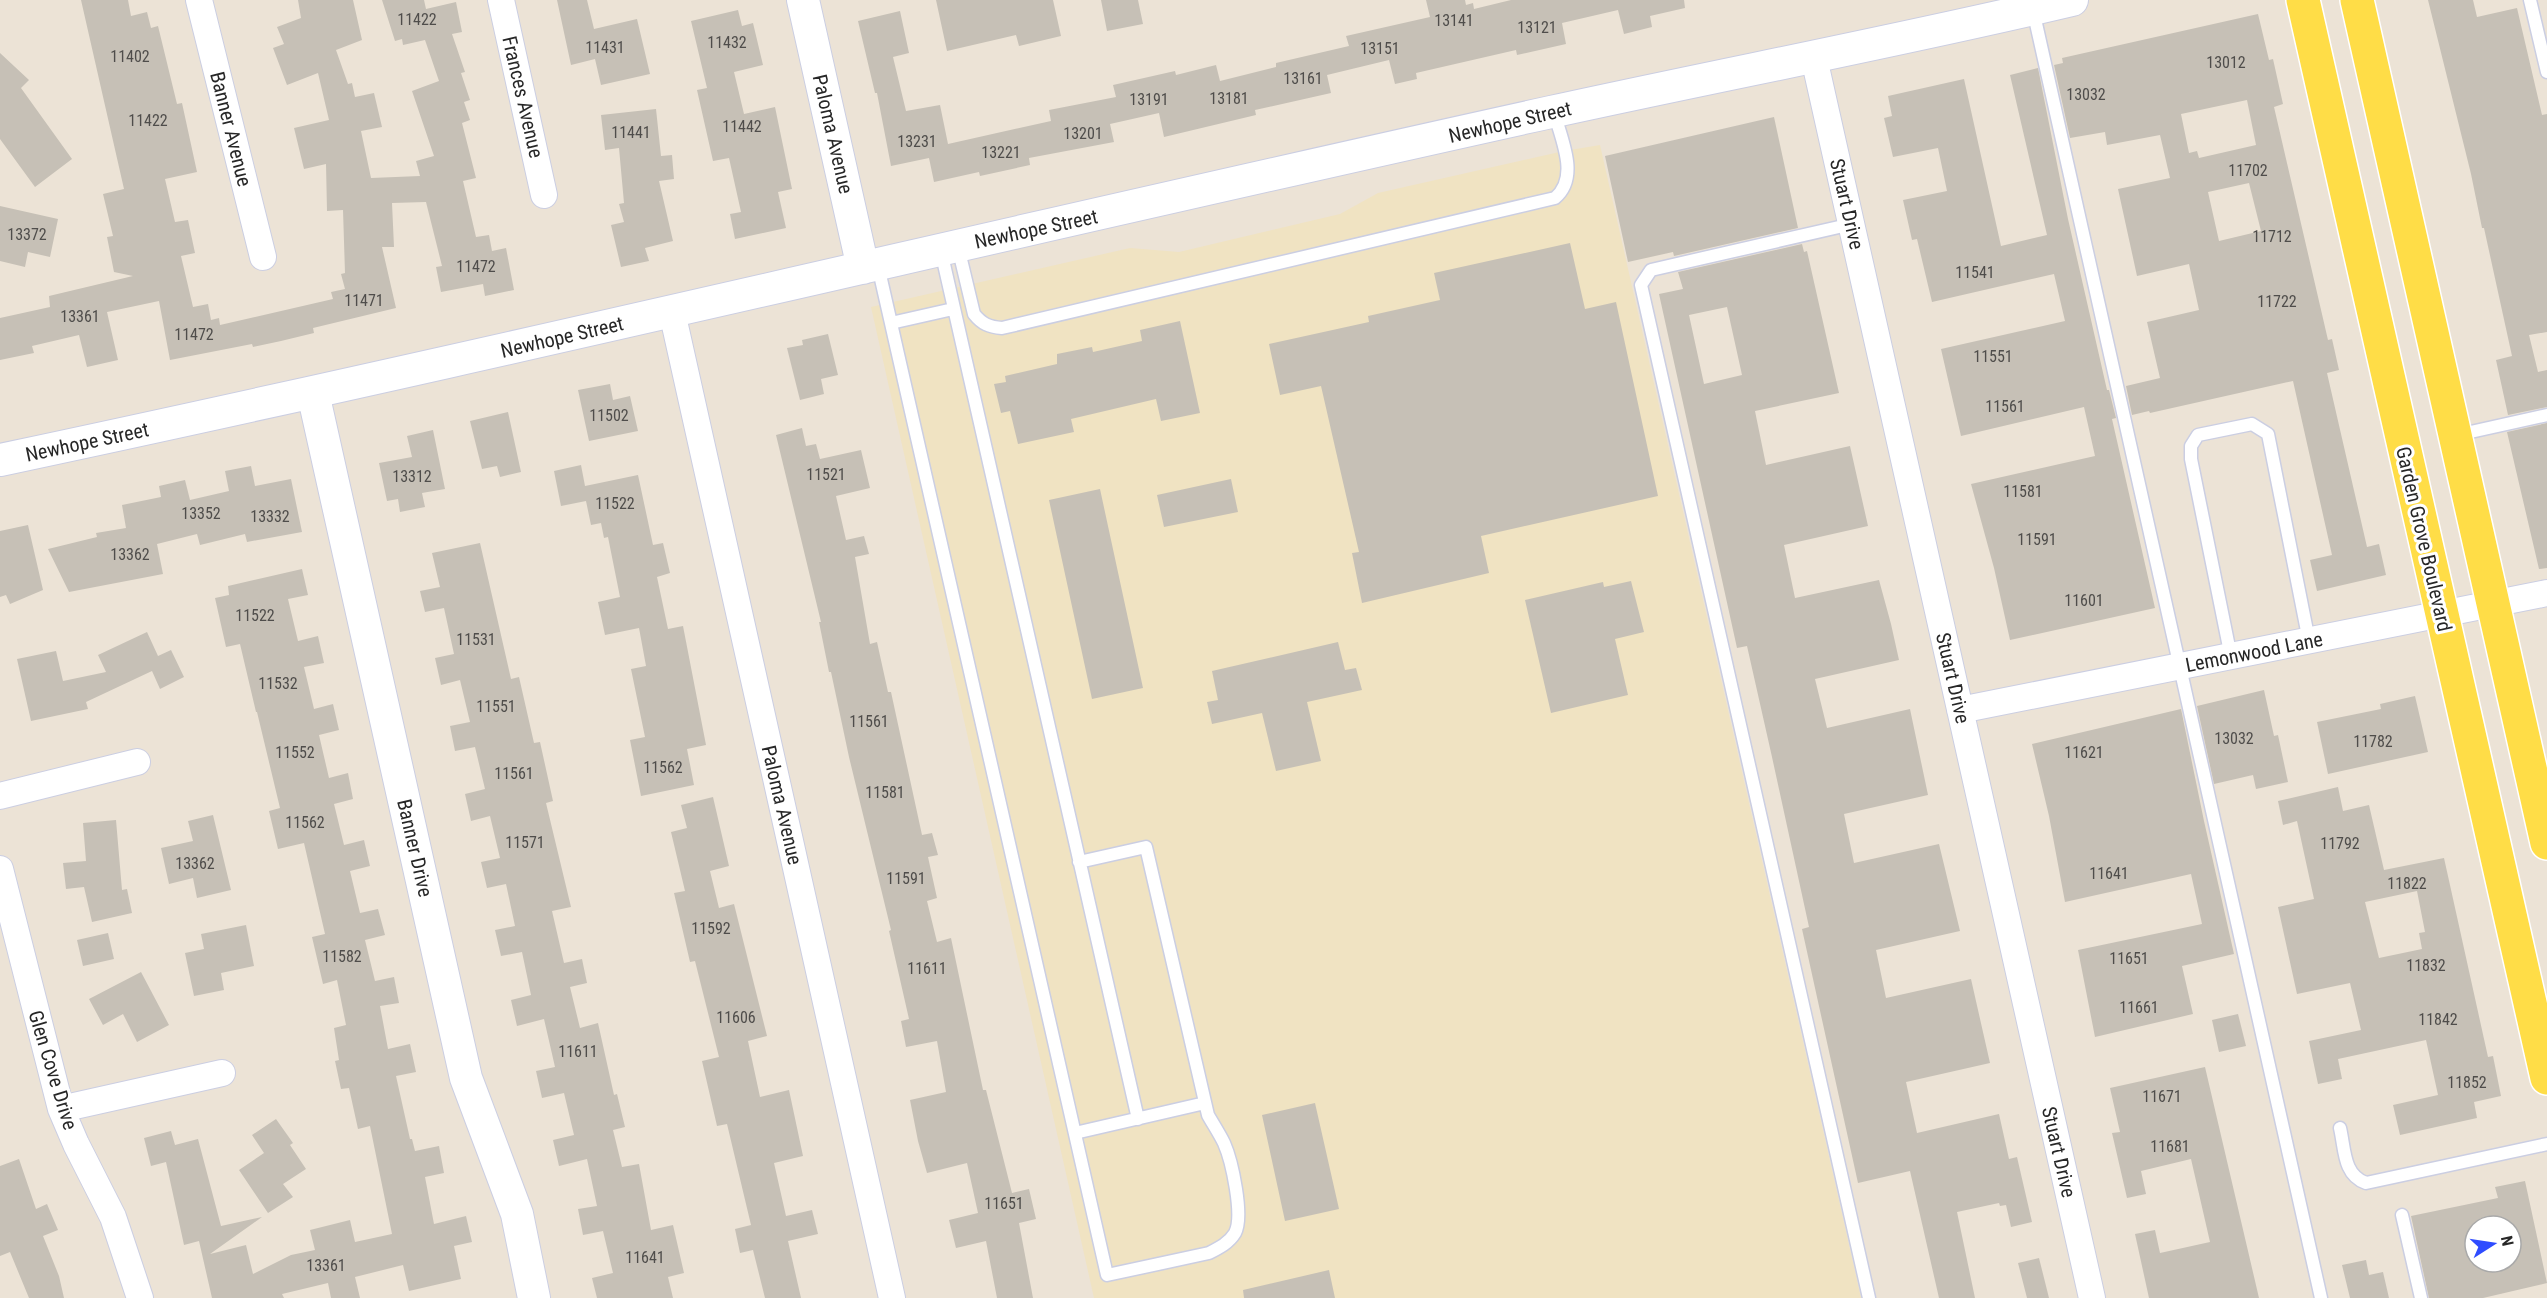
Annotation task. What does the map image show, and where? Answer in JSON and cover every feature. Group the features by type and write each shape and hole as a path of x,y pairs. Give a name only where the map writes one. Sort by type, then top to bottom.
{"main road":[{"name":"Garden Grove Boulevard","path":"2303,0 2547,1078"},
{"path":"2357,0 2547,843"}],"street":[{"name":"Banner Avenue","path":"199,0 263,257"},
{"name":"Frances Avenue","path":"501,0 544,195"},
{"name":"Paloma Avenue","path":"803,0 871,266"},
{"name":"Newhope Street","path":"0,460 313,393 1554,111 1815,58 2072,0"},
{"name":"Stuart Drive","path":"1815,58 2092,1298"},
{"name":"Paloma Avenue","path":"672,312 892,1298"},
{"name":"Banner Drive","path":"313,393 466,1078 516,1214 534,1298"},
{"name":"Lemonwood Lane","path":"1960,710 2547,593"},
{"path":"0,796 137,762"},
{"name":"Glen Cove Drive","path":"0,868 61,1109 113,1217 140,1298"},
{"path":"61,1109 222,1074"}],"lane":[{"path":"2530,0 2542,25 2547,72"},
{"path":"2033,9 2182,666 2321,1298"},
{"path":"949,248 974,314 981,323 989,327 1002,328 1555,198 1563,191 1568,177 1554,111"},
{"path":"1852,224 1651,270 1641,285 1869,1298"},
{"path":"949,248 953,309 1138,1119"},
{"path":"871,266 891,323 1107,1275 1209,1253 1229,1241 1239,1220 1230,1164 1225,1144 1208,1115 1146,848 1080,862"},
{"path":"891,323 953,309"},
{"path":"2456,435 2547,415"},
{"path":"2231,657 2191,459 2191,446 2198,435 2252,424 2268,434 2309,641"},
{"path":"1075,1133 1205,1103"},
{"path":"2340,1128 2350,1173 2355,1179 2366,1183 2547,1144"},
{"path":"2402,1215 2421,1298"}],"shaded area":[{"path":"1600,145 1861,1298 1094,1298 871,307 1130,248 1179,252 1340,214 1378,193"}],"building":[{"path":"81,0 128,0 131,16 147,12 151,28 158,26 177,104 182,103 197,172 165,179 175,222 188,220 195,253 181,256 193,307 208,304 211,320 219,318 220,325 333,299 331,292 345,289 341,274 345,273 343,210 327,211 326,164 304,169 294,128 329,120 318,73 287,85 273,48 284,44 277,27 301,18 298,0 353,0 362,40 336,50 348,84 352,83 355,97 374,93 382,127 361,131 371,178 420,176 416,161 434,156 412,91 439,81 425,40 403,45 402,39 395,41 382,0 424,0 426,9 456,2 462,32 452,34 465,72 461,73 470,100 464,102 470,120 462,123 476,178 463,181 476,237 489,235 492,251 506,248 514,290 485,296 483,284 441,292 436,267 442,266 426,202 392,203 394,247 382,247 396,308 313,328 314,333 281,341 253,347 252,344 170,360 159,301 107,312 118,360 87,367 79,335 32,346 34,353 0,360 0,318 50,307 49,296 133,276 114,272 107,237 113,236 103,194 124,189"},
{"path":"557,0 587,0 594,29 637,19 650,74 601,85 595,59 571,65"},
{"path":"936,0 1053,0 1061,36 1019,46 1016,35 947,51"},
{"path":"1101,0 1138,0 1143,24 1107,31"},
{"path":"1426,0 1465,0 1466,5 1473,3 1474,9 1511,0 1684,0 1685,8 1650,16 1652,27 1624,34 1618,10 1562,23 1566,44 1517,55 1516,50 1416,73 1417,79 1395,84 1389,60 1327,75 1331,93 1255,110 1256,115 1164,137 1159,113 1110,124 1114,142 1029,158 1030,165 980,176 979,172 934,182 929,158 891,166 877,93 875,93 858,21 900,11 909,53 893,57 906,111 940,105 948,144 1051,121 1049,110 1116,97 1113,85 1175,71 1176,75 1216,65 1220,81 1276,67 1276,63 1349,46 1346,36 1430,17"},
{"path":"2428,0 2473,0 2477,17 2517,8 2542,115 2547,114 2547,332 2529,335 2538,372 2547,370 2547,407 2508,415 2496,360 2512,356 2484,228 2482,228"},
{"path":"738,10 742,26 753,23 763,65 734,72 744,114 775,107 792,189 778,192 786,228 735,239 730,214 741,212 729,158 713,161 697,90 707,88 691,21"},
{"path":"2258,14 2269,60 2273,59 2283,104 2274,107 2328,340 2332,339 2339,370 2327,373 2367,547 2379,544 2386,575 2317,591 2310,560 2332,555 2293,381 2132,415 2126,386 2160,378 2147,322 2199,310 2189,264 2137,276 2118,189 2170,178 2160,135 2107,145 2105,132 2070,138 2054,65 2063,63 2062,58","holes":["2247,100 2256,145 2199,158 2197,151 2189,153 2181,114","2249,183 2261,231 2219,241 2208,192"]},
{"path":"0,53 29,80 21,88 72,159 35,187 0,139"},
{"path":"2038,68 2068,219 2107,390 2109,390 2116,418 2112,419 2155,608 2010,640 1994,568 1971,484 2095,456 2084,407 1961,436 1941,349 2065,321 2054,274 1932,302 1917,239 1912,240 1903,200 1947,191 1938,148 1893,157 1884,118 1892,116 1888,96 1964,79 2001,246 2047,235 2010,75"},
{"path":"656,109 661,156 672,155 674,179 659,181 673,241 645,248 649,261 621,267 611,225 624,222 619,204 624,203 619,148 605,150 601,115"},
{"path":"1774,117 1798,228 1674,256 1673,252 1628,262 1605,156"},
{"path":"0,206 58,219 50,257 28,252 25,267 0,261"},
{"path":"1570,243 1585,309 1616,302 1658,496 1481,536 1489,573 1362,603 1352,553 1359,552 1321,386 1280,395 1269,344 1369,322 1368,316 1440,300 1434,273"},
{"path":"1802,244 1804,252 1807,251 1839,393 1755,411 1766,465 1850,446 1868,526 1784,545 1795,598 1879,580 1891,624 1899,660 1815,679 1827,728 1910,709 1928,795 1844,814 1854,863 1939,844 1960,931 1876,950 1886,998 1971,979 1990,1063 1906,1082 1917,1133 1999,1114 2009,1159 2017,1157 2032,1222 2011,1227 2006,1205 2000,1206 1999,1203 1957,1212 1975,1298 1939,1298 1910,1171 1858,1183 1802,929 1809,927 1772,757 1747,646 1737,648 1659,294 1683,289 1678,272","holes":["1727,307 1742,375 1704,384 1689,315"]},
{"path":"1180,321 1200,413 1161,421 1156,399 1071,419 1074,432 1018,444 1010,411 1001,413 994,384 1006,382 1005,376 1057,364 1057,354 1092,347 1093,352 1142,341 1140,330"},
{"path":"828,334 838,375 821,379 824,394 800,400 787,348 803,345 802,340"},
{"path":"610,384 613,400 630,396 638,431 589,441 578,390"},
{"path":"508,412 521,472 500,477 497,466 482,469 470,421"},
{"path":"2547,423 2547,568 2539,569 2507,432"},
{"path":"802,428 806,446 816,444 820,459 861,450 870,488 836,496 846,540 864,536 869,554 855,557 870,644 877,642 888,692 891,692 922,835 932,833 938,855 928,857 937,898 927,901 937,942 951,938 983,1090 986,1090 1012,1193 1029,1189 1036,1219 1019,1223 1033,1298 997,1298 986,1241 956,1248 949,1220 978,1213 967,1163 927,1173 918,1141 910,1100 946,1092 937,1041 906,1047 901,1021 909,1019 889,931 891,930 831,672 829,672 819,622 821,622 776,435"},
{"path":"433,430 445,489 422,493 425,507 400,512 398,499 387,501 379,463 412,457 407,436"},
{"path":"581,465 585,486 638,475 653,545 663,543 670,573 657,577 668,629 683,626 706,745 687,749 694,785 641,796 630,740 645,737 631,669 646,666 639,628 605,635 598,602 620,597 608,537 604,538 601,523 591,525 586,501 561,506 554,471"},
{"path":"251,466 255,486 291,479 302,532 247,542 245,534 200,545 197,534 157,544 163,574 69,592 48,549 97,537 96,533 126,528 122,505 161,497 159,486 185,480 190,500 229,491 225,471"},
{"path":"1231,479 1238,512 1164,527 1157,495"},
{"path":"1100,489 1143,688 1092,699 1049,500"},
{"path":"28,525 43,590 10,604 6,595 0,597 0,531"},
{"path":"480,543 511,679 519,677 534,743 540,742 553,801 546,803 571,907 552,911 564,963 582,959 587,983 570,987 580,1028 598,1023 614,1095 617,1094 625,1127 613,1130 622,1167 639,1164 651,1230 673,1225 684,1273 668,1277 673,1298 597,1298 592,1278 613,1273 603,1231 583,1235 578,1209 597,1206 587,1159 559,1166 553,1140 574,1135 564,1093 542,1098 536,1071 555,1067 544,1019 517,1026 511,1000 531,995 522,952 501,956 495,930 515,926 506,884 487,888 481,862 500,858 490,816 471,821 465,794 485,789 475,747 455,751 450,726 470,722 460,680 441,685 435,658 454,654 444,608 425,612 420,591 440,587 432,553"},
{"path":"302,569 308,595 288,599 298,641 318,636 324,663 304,667 314,709 333,704 339,730 319,735 329,778 348,773 353,799 334,804 344,845 364,840 370,866 350,871 360,913 378,909 385,935 365,940 375,981 394,977 399,1003 380,1006 388,1049 410,1044 416,1072 396,1076 410,1139 412,1139 415,1151 439,1146 444,1173 425,1177 434,1224 466,1216 472,1242 454,1246 461,1279 409,1291 403,1265 355,1277 360,1298 331,1298 328,1283 282,1294 284,1298 212,1298 199,1241 184,1245 166,1162 151,1166 144,1138 171,1131 175,1145 198,1139 221,1226 262,1217 210,1254 246,1245 253,1274 291,1255 315,1250 310,1230 350,1220 355,1242 392,1234 370,1126 358,1129 349,1088 341,1089 335,1061 339,1060 334,1028 346,1025 337,980 323,984 312,937 325,934 304,843 278,849 269,811 280,808 240,644 226,647 215,598 229,595 228,586"},
{"path":"1631,581 1644,632 1615,639 1628,695 1551,713 1525,600 1603,582 1604,587"},
{"path":"147,632 158,656 171,650 184,677 160,689 152,671 86,702 88,709 31,721 17,659 56,651 63,681 106,672 98,655"},
{"path":"1338,642 1345,670 1356,668 1362,690 1307,702 1321,761 1276,771 1262,713 1212,724 1207,702 1218,700 1212,671"},
{"path":"2264,690 2274,736 2278,735 2288,782 2256,789 2253,775 2214,784 2197,706"},
{"path":"2415,696 2428,752 2328,774 2317,722 2381,709 2380,704"},
{"path":"2181,709 2234,954 2182,966 2193,1014 2095,1037 2078,950 2202,924 2191,874 2065,902 2049,816 2032,744"},
{"path":"2338,787 2343,811 2369,805 2384,870 2444,858 2488,1057 2493,1056 2501,1096 2474,1102 2477,1118 2400,1135 2393,1105 2438,1095 2426,1040 2338,1059 2342,1079 2318,1084 2309,1041 2361,1030 2350,983 2297,994 2278,907 2314,899 2297,821 2283,825 2278,801","holes":["2417,891 2425,932 2419,933 2422,949 2379,958 2365,902"]},
{"path":"713,797 729,866 710,871 719,908 734,904 767,1036 748,1041 760,1097 789,1090 803,1156 774,1163 786,1216 812,1210 818,1234 788,1241 801,1298 765,1298 753,1250 740,1253 735,1229 751,1225 727,1124 717,1126 702,1061 719,1057 695,961 690,962 674,893 685,891 671,832 687,828 681,805"},
{"path":"213,815 231,890 197,898 193,878 169,884 161,848 193,841 188,821"},
{"path":"116,820 122,890 127,889 132,913 92,922 84,887 66,889 63,863 86,861 83,823"},
{"path":"246,925 254,966 221,973 224,990 194,996 185,953 204,949 201,934"},
{"path":"108,933 114,959 83,966 77,940"},
{"path":"141,972 169,1025 137,1042 123,1014 103,1025 89,999"},
{"path":"2238,1014 2246,1046 2219,1052 2212,1020"},
{"path":"2205,1067 2259,1298 2149,1298 2135,1234 2155,1230 2160,1253 2210,1242 2191,1159 2141,1171 2146,1194 2127,1198 2112,1133 2120,1132 2110,1088"},
{"path":"1315,1103 1339,1209 1285,1221 1262,1115"},
{"path":"276,1119 293,1143 290,1145 306,1169 283,1184 293,1197 268,1213 239,1170 264,1153 252,1135"},
{"path":"19,1159 36,1209 47,1204 58,1230 43,1236 59,1276 64,1298 29,1298 10,1252 0,1256 0,1166"},
{"path":"2525,1181 2547,1283 2483,1298 2429,1298 2411,1216 2498,1198 2495,1187"},
{"path":"2039,1258 2049,1298 2027,1298 2018,1263"},
{"path":"2366,1260 2369,1275 2383,1272 2389,1298 2350,1298 2342,1265"},
{"path":"1329,1270 1335,1298 1244,1298 1243,1290"}]}
